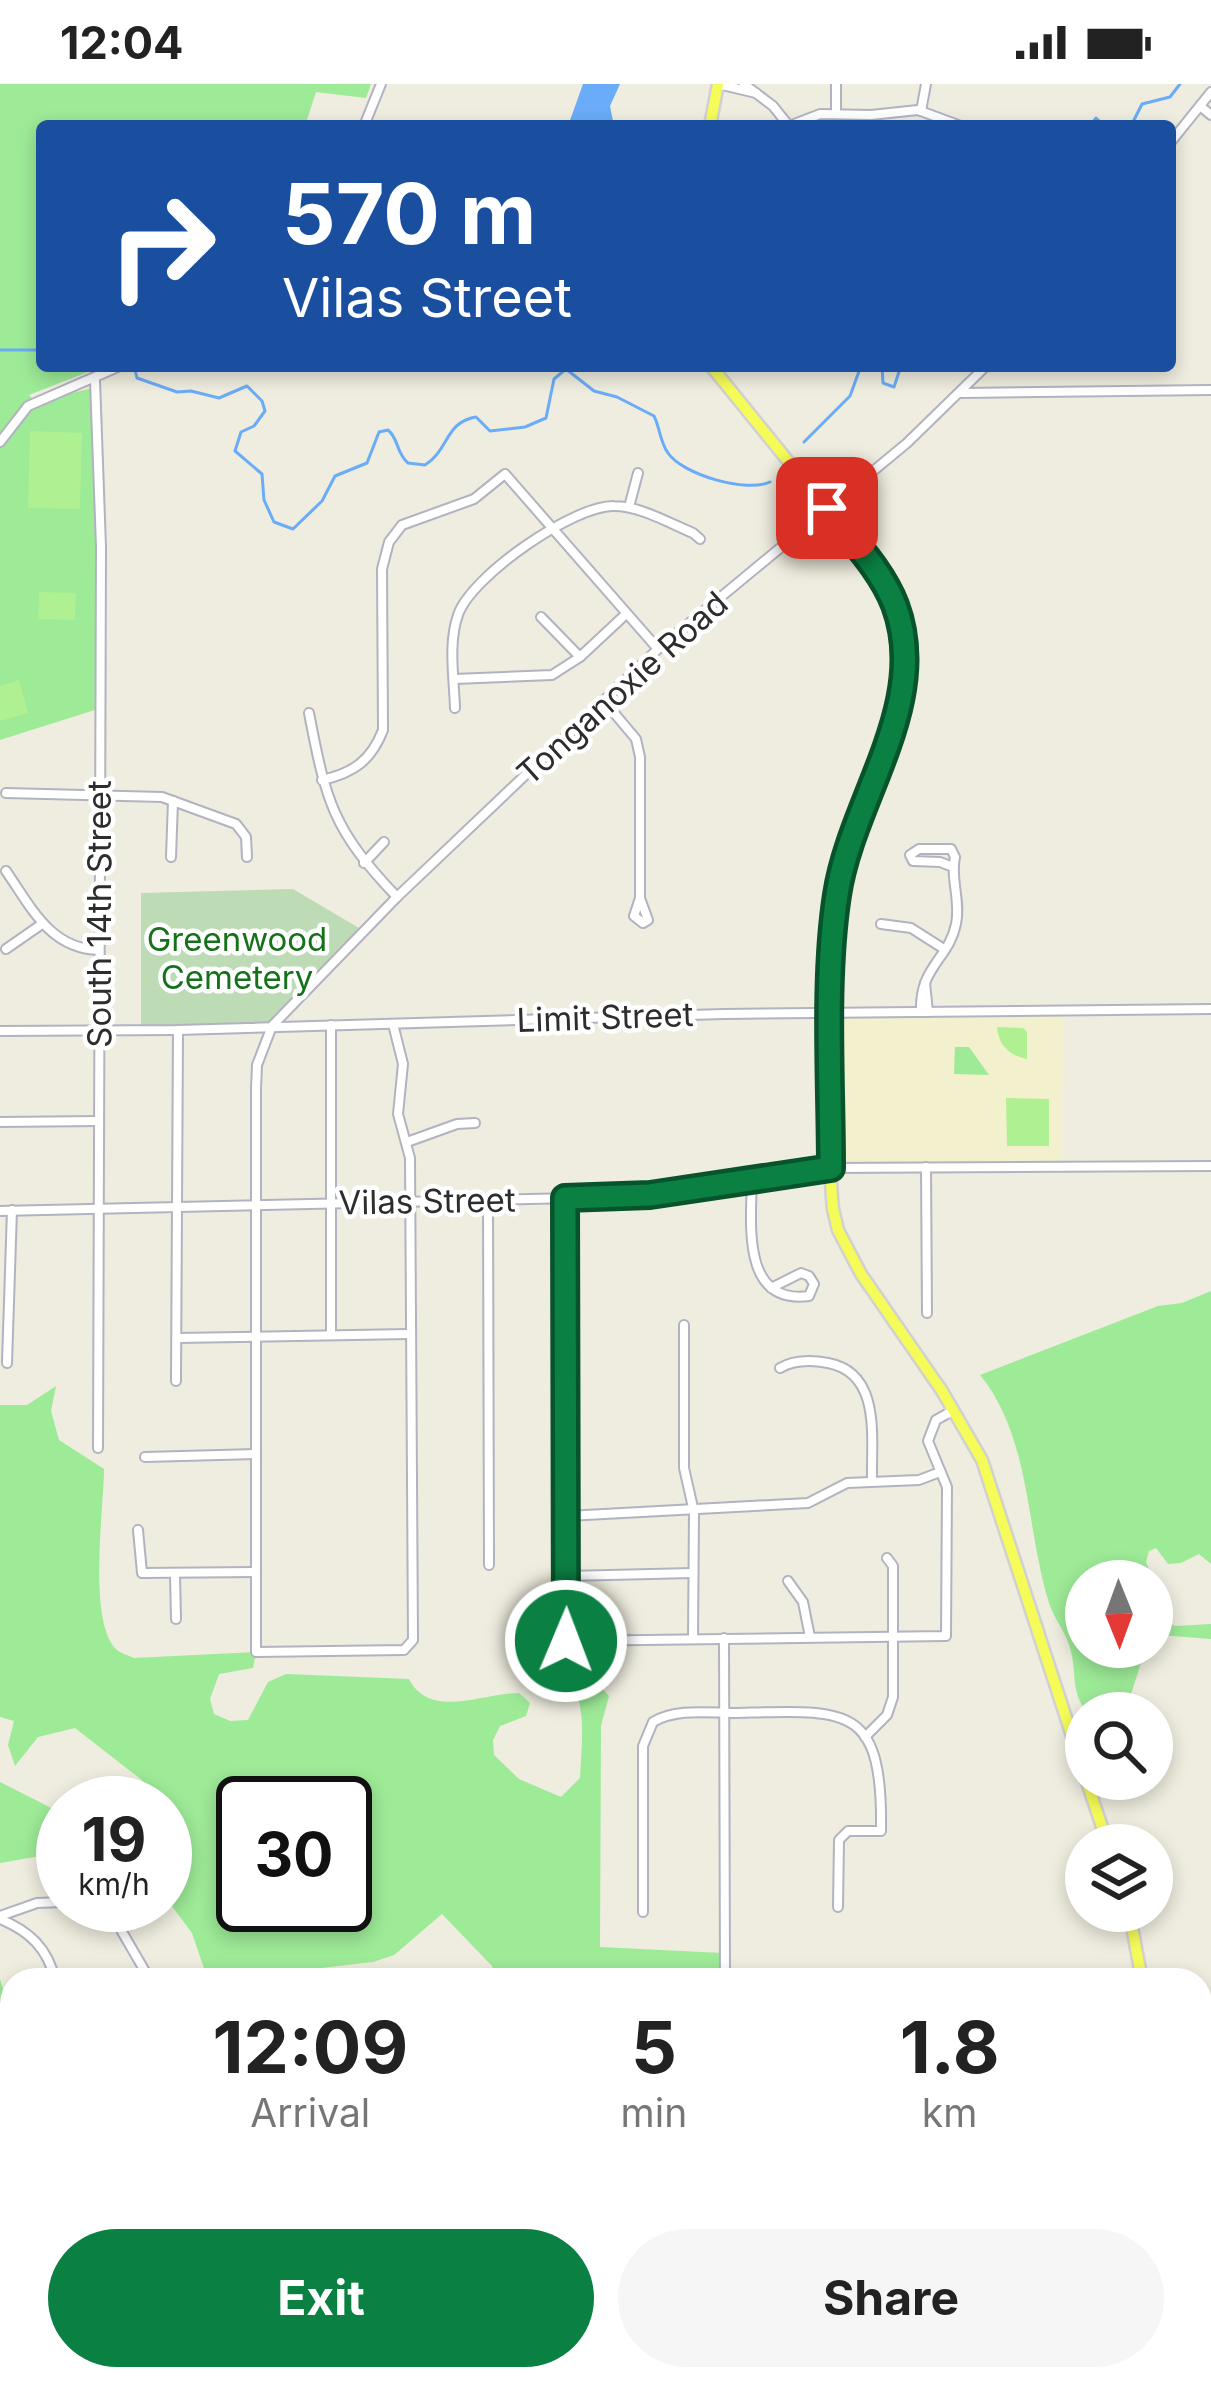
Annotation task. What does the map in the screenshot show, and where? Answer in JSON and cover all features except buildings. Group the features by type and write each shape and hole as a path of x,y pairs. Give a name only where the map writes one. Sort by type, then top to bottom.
{"main road":[{"path":"711,120 718,84"},
{"path":"716,372 869,561 895,605 905,667 898,712 842,870 833,924 833,1209 848,1252 954,1409 988,1479 1065,1715"},
{"path":"1134,1932 1140,1968"}],"street":[{"path":"366,120 381,84"},
{"path":"718,84 757,94"},
{"path":"744,84 784,120"},
{"path":"836,84 836,112"},
{"path":"921,110 926,84"},
{"path":"1207,101 1211,115"},
{"path":"1176,136 1207,101"},
{"path":"798,120 836,112 871,115 921,110 946,120"},
{"path":"0,442 28,406 109,372"},
{"name":"Tonganoxie Road","path":"272,1027 397,897 658,649 962,393 981,372"},
{"name":"South 14th Street","path":"94,380 100,478 98,1448"},
{"path":"962,393 1211,390"},
{"path":"629,507 638,473"},
{"path":"322,780 359,766 382,730 382,568 388,542 402,525 474,499 505,474 658,649"},
{"path":"454,708 453,634 464,601 485,576 596,507 629,507 700,539"},
{"path":"454,679 541,678 563,670 626,614"},
{"path":"541,617 580,658"},
{"path":"604,701 626,723 640,757 640,898"},
{"path":"309,713 335,819 364,862 397,897"},
{"path":"6,793 152,794 240,827 247,857"},
{"path":"171,857 172,801"},
{"path":"364,862 384,842"},
{"path":"924,1012 925,981 953,933 958,913 955,853 919,849 910,855 914,861 953,867"},
{"path":"6,871 42,924 72,946 99,950"},
{"path":"6,949 42,924"},
{"path":"881,924 911,928 944,949"},
{"name":"Limit Street","path":"0,1030 1211,1009"},
{"path":"331,1024 331,1335"},
{"path":"272,1027 257,1065 256,1652 404,1650 411,1644 410,1201 407,1142 398,1114 403,1064 393,1024"},
{"path":"176,1381 178,1030"},
{"path":"0,1122 98,1120"},
{"path":"407,1142 457,1124 475,1123"},
{"name":"Vilas Street","path":"0,1210 650,1195 831,1168 1211,1166"},
{"path":"926,1167 926,1313"},
{"path":"752,1178 752,1249 771,1288 781,1296 809,1296 814,1284 806,1274 790,1276 771,1288"},
{"path":"565,1198 566,1641 946,1636 946,1487 928,1441 936,1420 954,1409"},
{"path":"488,1199 488,1565"},
{"path":"8,1363 12,1210"},
{"path":"684,1325 684,1468 694,1511 693,1638"},
{"path":"177,1338 409,1334"},
{"path":"780,1368 790,1362 835,1364 862,1384 871,1412 872,1480"},
{"path":"145,1456 256,1454"},
{"path":"567,1516 808,1503 847,1484 919,1480 940,1472"},
{"path":"138,1530 142,1573 256,1572"},
{"path":"865,1737 887,1715 893,1697 893,1566 887,1558"},
{"path":"567,1576 693,1573"},
{"path":"175,1574 176,1619"},
{"path":"788,1581 803,1602 810,1637"},
{"path":"724,1637 725,1968"},
{"path":"643,1912 646,1733 664,1715 725,1713 826,1713 847,1721 865,1737 880,1766 881,1831 848,1831 839,1840 838,1907"},
{"path":"0,1917 36,1906"},
{"path":"21,1909 21,1928"},
{"path":"0,1917 21,1928 53,1968"},
{"path":"123,1932 143,1968"}],"shaded area":[{"path":"1063,1011 1062,1167 831,1168 832,1013"}],"green space":[{"path":"0,84 371,84 366,98 316,92 307,120 36,120 36,372 88,372 29,395 35,402 92,392 101,708 0,740"},
{"path":"30,431 82,433 80,509 28,508"},
{"path":"39,592 76,593 75,620 38,619"},
{"path":"19,680 28,713 0,721 0,686"},
{"name":"Greenwood Cemetery","path":"293,889 364,931 272,1026 141,1030 141,893"},
{"path":"997,1027 1027,1032 1027,1059 1006,1049"},
{"path":"955,1047 969,1047 989,1075 954,1074"},
{"path":"1006,1098 1049,1099 1049,1146 1007,1146"},
{"path":"1211,1291 1211,1564 1199,1554 1173,1564 1156,1548 1149,1551 1147,1560 1065,1560 1065,1637 1049,1603 1009,1427 980,1375 1158,1306 1182,1303"},
{"path":"56,1386 51,1411 59,1440 104,1469 100,1591 102,1616 117,1650 134,1658 256,1652 253,1668 219,1674 210,1699 214,1714 230,1721 248,1720 268,1682 286,1674 409,1679 418,1691 443,1701 519,1693 530,1703 526,1716 500,1726 493,1740 494,1755 519,1779 561,1797 580,1778 582,1745 579,1699 566,1672 554,1660 566,1641 609,1696 601,1726 600,1947 722,1953 722,1968 492,1968 442,1914 394,1955 373,1962 321,1968 204,1968 191,1932 192,1776 137,1776 75,1728 38,1737 15,1766 8,1745 14,1721 0,1717 0,1405 27,1405"},
{"path":"1211,1624 1211,1639 1173,1636 1173,1625"},
{"path":"1074,1668 1139,1668 1132,1692 1076,1689"},
{"path":"0,1782 36,1800 36,1857 0,1863"}],"water":[{"path":"583,84 620,84 610,106 613,120 570,120"}],"waterway":[{"path":"1134,120 1142,104 1170,97 1180,84"},
{"path":"1094,120 1098,120"},
{"path":"0,350 36,350"},
{"path":"136,372 137,378 177,392 219,398 247,386 265,411 254,426 241,432 235,451 262,474 264,500 274,522 293,529 322,501 335,476 367,463 379,432 392,434 408,463 425,465 466,420 476,417 490,431 525,427 546,418 554,379 562,372"},
{"path":"570,372 594,391 654,416 668,453 687,468 732,483 770,482"},
{"path":"804,442 850,396 859,372"},
{"path":"882,372 883,383 894,387 899,372"}],"route":[{"path":"566,1641 565,1198 650,1195 831,1168 832,947 837,891 854,827 898,712 905,667 899,621 886,586 827,508"}]}
